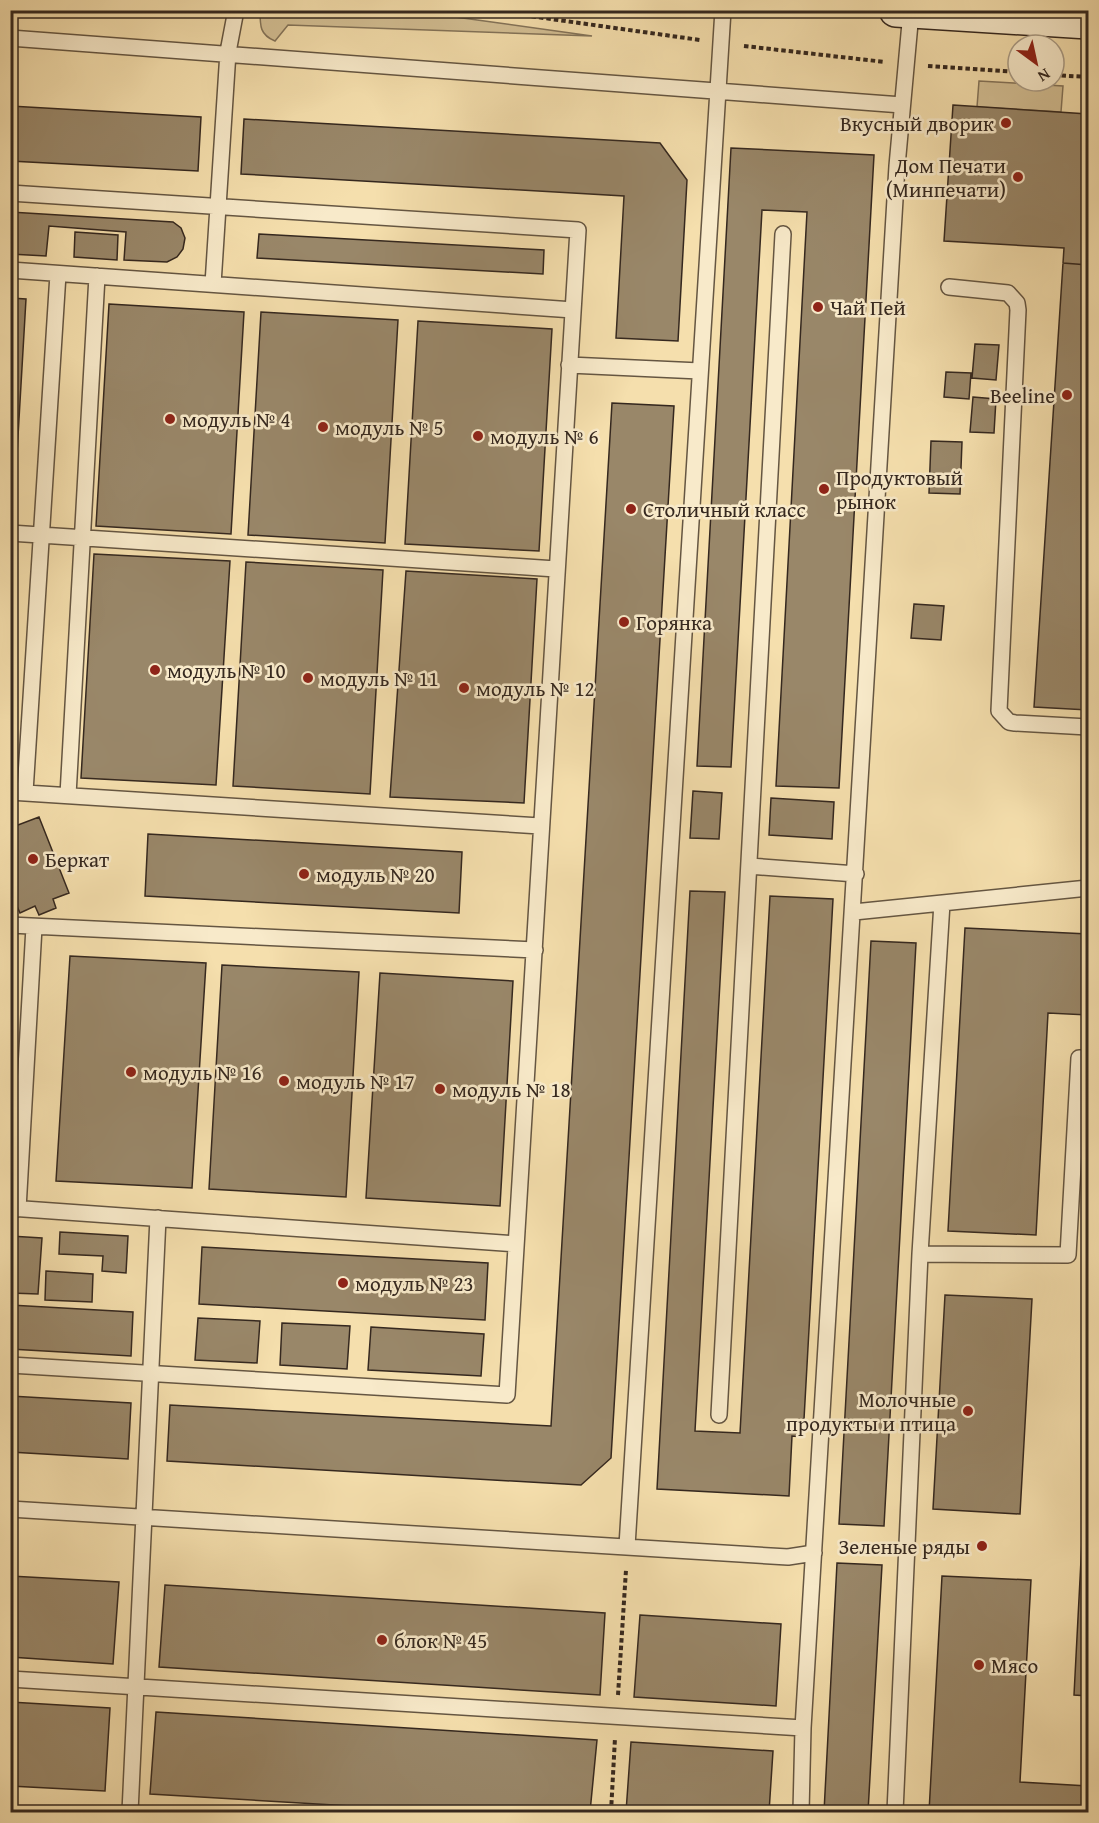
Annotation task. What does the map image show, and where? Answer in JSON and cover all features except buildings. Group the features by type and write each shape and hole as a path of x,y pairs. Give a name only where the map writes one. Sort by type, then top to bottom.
{"main road":[{"path":"904,11 1089,22"}],"lane":[{"path":"213,284 228,52 236,10"},
{"path":"627,1546 723,10"},
{"path":"801,1812 803,1728 906,65 904,11"},
{"path":"10,38 228,52 902,105"},
{"path":"10,193 578,230 507,1395 10,1365"},
{"path":"719,1415 783,234"},
{"path":"10,270 573,310"},
{"path":"58,274 41,534 18,792 540,826"},
{"path":"68,795 97,276"},
{"path":"949,287 1008,293 1017,303 1018,310 999,711 1009,722 1089,727"},
{"path":"569,365 700,370"},
{"path":"10,533 556,569"},
{"path":"748,866 856,874"},
{"path":"854,912 1089,888"},
{"path":"895,1812 920,1254 942,903"},
{"path":"10,925 535,950"},
{"path":"34,927 14,1208 516,1244"},
{"path":"920,1254 1068,1256 1079,1058 1089,1058"},
{"path":"130,1812 158,1218"},
{"path":"10,1509 788,1557 814,1553"},
{"path":"10,1679 803,1728"}],"path":[{"path":"487,10 721,43 906,65 1006,71"},
{"path":"1066,76 1089,77"},
{"path":"611,1812 627,1546"}],"shaded area":[{"path":"412,10 592,36 288,25 275,41 266,36 260,21 260,11"},
{"path":"82,11 186,11 184,17"},
{"path":"979,81 1006,83 1006,93 1062,93 1061,112 977,107"}],"place":[{"name":"Вкусный дворик","path":"1006,123"},
{"name":"Дом Печати (Минпечати)","path":"1018,177"},
{"name":"Чай Пей","path":"818,307"},
{"name":"Beeline","path":"1067,395"},
{"name":"модуль № 4","path":"170,419"},
{"name":"модуль № 5","path":"323,427"},
{"name":"модуль № 6","path":"478,436"},
{"name":"Продуктовый рынок","path":"824,489"},
{"name":"Столичный класс","path":"631,509"},
{"name":"Горянка","path":"624,622"},
{"name":"модуль № 10","path":"155,670"},
{"name":"модуль № 11","path":"308,678"},
{"name":"модуль № 12","path":"464,688"},
{"name":"Беркат","path":"33,859"},
{"name":"модуль № 20","path":"304,874"},
{"name":"модуль № 16","path":"131,1072"},
{"name":"модуль № 17","path":"284,1081"},
{"name":"модуль № 18","path":"440,1089"},
{"name":"модуль № 23","path":"343,1283"},
{"name":"Молочные продукты и птица","path":"968,1411"},
{"name":"Зеленые ряды","path":"982,1546"},
{"name":"блок № 45","path":"382,1640"},
{"name":"Мясо","path":"979,1665"}]}
